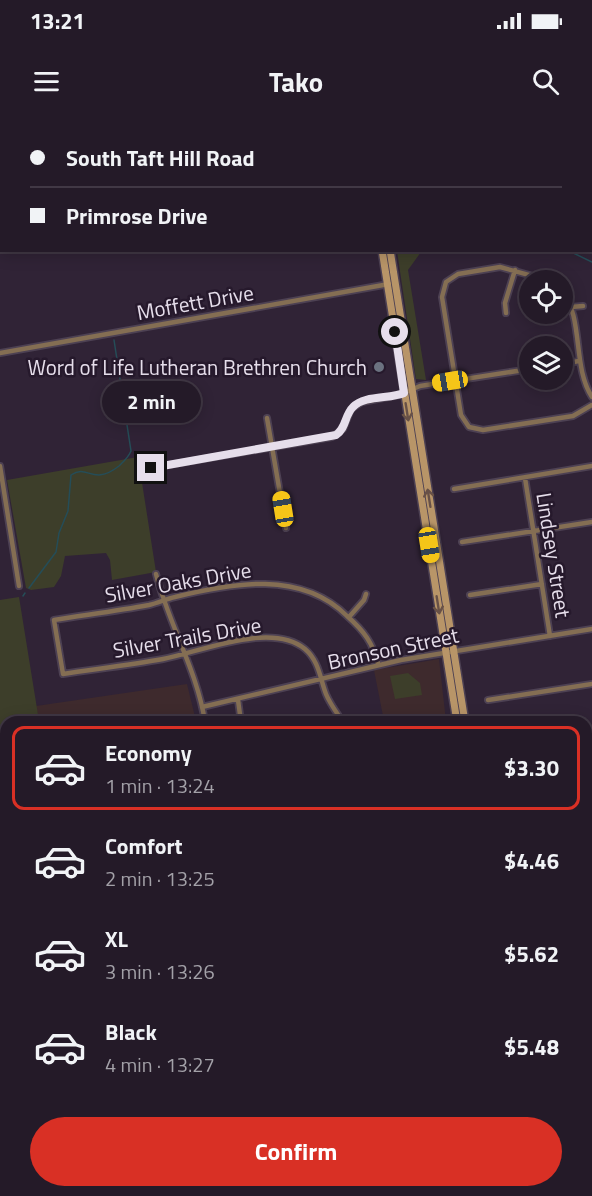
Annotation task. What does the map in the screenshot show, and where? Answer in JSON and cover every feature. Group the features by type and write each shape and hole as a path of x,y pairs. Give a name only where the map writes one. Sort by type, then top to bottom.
{"main road":[{"path":"383,252 412,389 456,716"},
{"path":"390,252 391,284 404,393 449,652 464,716"}],"street":[{"path":"519,271 500,267 458,274 446,282 442,297 461,415 469,426 483,430 568,418 592,405"},
{"path":"506,313 505,303 515,270"},
{"path":"439,278 446,282"},
{"name":"Moffett Drive","path":"0,352 391,284"},
{"path":"573,307 584,306"},
{"path":"573,320 579,361 584,381 592,397"},
{"path":"573,362 579,361"},
{"path":"151,468 336,435 343,429 349,414 357,404 412,389 519,371"},
{"path":"267,418 286,528"},
{"path":"465,432 469,426"},
{"path":"0,466 19,586"},
{"path":"454,489 592,466"},
{"name":"Lindsey Street","path":"525,478 550,636"},
{"path":"462,542 592,522"},
{"path":"156,574 163,600 185,654 204,716"},
{"name":"Silver Oaks Drive","path":"63,674 54,620 149,605 203,592 267,583 284,584 317,593 349,617 368,637 378,664"},
{"path":"470,595 542,584"},
{"path":"349,617 364,600 366,594"},
{"name":"Bronson Street","path":"202,707 378,664 592,629"},
{"name":"Silver Trails Drive","path":"63,674 185,654 213,645 282,639 294,642 309,652 327,694 340,716"},
{"path":"488,700 592,684"},
{"path":"237,700 240,716"}],"shaded area":[{"path":"439,659 445,716 383,716 374,670"},
{"path":"187,684 195,716 38,716 36,706"}],"green space":[{"path":"397,252 421,252 408,270 426,380 416,379"},
{"path":"138,457 156,572 112,580 110,560 106,553 65,556 61,576 54,587 31,590 26,588 7,480"},
{"path":"19,597 38,716 0,716 0,600"},
{"path":"408,673 420,683 422,695 395,699 390,676"}],"waterway":[{"path":"571,252 592,262"},
{"path":"29,588 56,552 59,533 68,511 71,475 82,471 103,475 123,463 131,451 114,340"}],"place":[{"name":"Word of Life Lutheran Brethren Church","path":"379,367"}],"route":[{"path":"151,468 332,437 340,433 346,425 351,409 357,404 404,393 395,332"}]}
